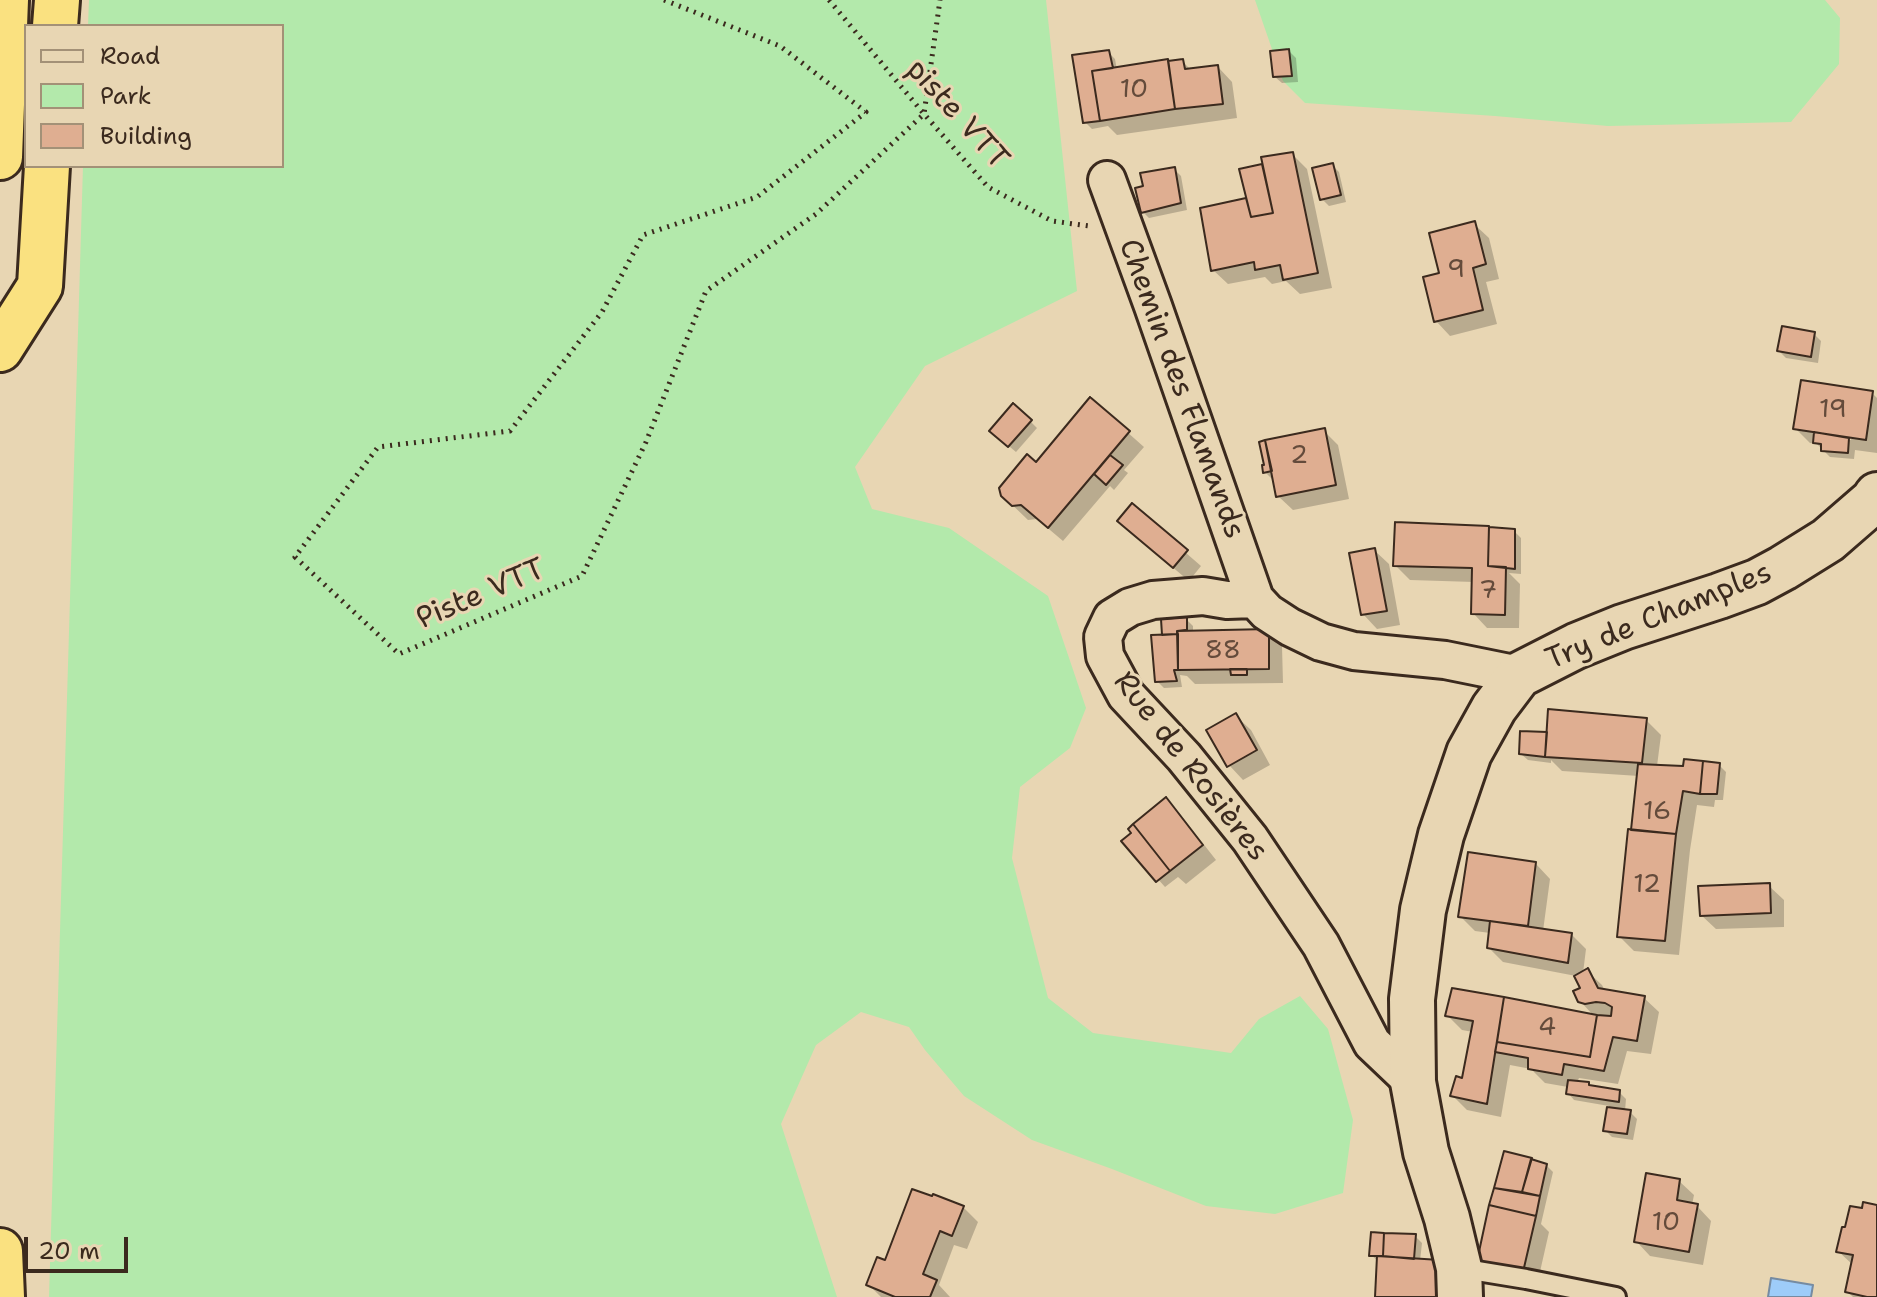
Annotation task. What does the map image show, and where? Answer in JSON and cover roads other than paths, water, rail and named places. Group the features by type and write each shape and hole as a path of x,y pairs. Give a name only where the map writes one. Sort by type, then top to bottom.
{"highway":[{"path":"0,157 6,0"},
{"path":"55,24 57,0"},
{"path":"0,349 40,286 47,168"},
{"path":"0,1251 2,1297"}],"street":[{"name":"Chemin des Flamands","path":"1107,180 1255,599"},
{"name":"Try de Champles","path":"1413,1082 1412,999 1423,910 1441,835 1469,753 1494,708 1519,675 1576,646 1623,627 1757,582 1828,540 1876,499"},
{"name":"Rue de Rosières","path":"1255,599 1227,600 1203,596 1153,600 1130,607 1112,618 1103,637 1105,656 1126,695 1210,788 1273,872 1321,945 1372,1043 1413,1082"},
{"path":"1255,599 1267,612 1290,627 1321,642 1354,651 1445,660 1519,675"},
{"path":"1413,1082 1426,1152 1447,1218 1459,1282"}],"lane":[{"path":"1459,1282 1526,1279 1616,1297"}],"water":[{"path":"1771,1278 1813,1285 1811,1297 1768,1297"}]}
